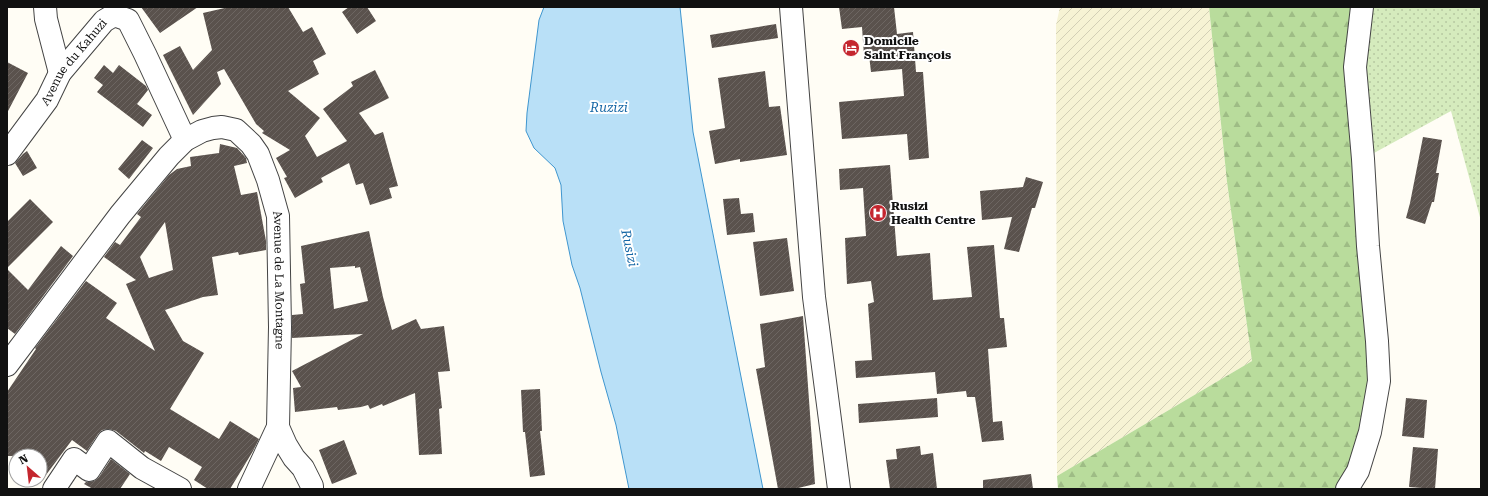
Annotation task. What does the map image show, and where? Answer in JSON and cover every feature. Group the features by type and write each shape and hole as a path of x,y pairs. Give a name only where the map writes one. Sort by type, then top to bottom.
{"street":[{"path":"45,7 46,19 60,73"},
{"path":"791,7 814,297 839,489"},
{"path":"1347,489 1358,471 1370,432 1379,381 1355,67 1362,7"},
{"name":"Avenue du Kahuzi","path":"7,154 47,100 60,73 104,22 114,15 128,20 185,140"},
{"name":"Avenue de La Montagne","path":"185,140 213,128 222,126 236,130 251,144 258,154 268,180 278,216 280,327 278,427 249,489"},
{"path":"7,365 120,215 169,156 185,140"},
{"path":"278,427 286,445 294,458 303,468 312,489"},
{"path":"54,489 74,459 89,470 108,441 142,468 180,489"}],"shaded area":[{"path":"1060,7 1209,7 1227,182 1252,361 1057,476 1056,25"}],"green space":[{"path":"1209,7 1366,7 1362,8 1379,381 1347,489 1058,489 1057,476 1252,361 1227,182"},
{"path":"1366,7 1481,7 1481,221 1451,111 1363,159"}],"water":[{"name":"Ruzizi","path":"544,7 680,7 693,132 763,489 629,489 616,425 580,288 572,265 563,221 561,185 555,168 534,148 526,131 539,20"}],"building":[{"path":"141,7 198,7 160,33"},
{"path":"229,7 288,7 303,32 312,27 326,54 313,61 319,74 288,91 320,118 305,136 317,157 347,141 323,109 353,86 351,82 375,70 389,98 359,113 375,135 383,132 398,186 389,188 392,198 370,205 363,183 356,185 349,163 321,178 323,182 295,198 284,178 287,177 276,158 290,150 262,133 264,131 256,124 224,69 217,72 221,84 193,115 163,55 180,46 193,70 212,50 203,13"},
{"path":"349,7 367,7 376,21 357,34 342,12"},
{"path":"839,7 894,7 897,34 913,32 916,72 923,72 929,158 909,160 907,134 842,139 839,102 904,96 902,69 871,72 869,55 864,56 862,27 842,29"},
{"path":"776,24 778,38 712,48 710,35"},
{"path":"7,62 28,73 7,113"},
{"path":"104,65 113,73 119,65 146,86 148,90 137,104 152,115 143,127 97,92 103,85 94,78"},
{"path":"765,71 769,107 780,106 787,155 740,162 740,159 715,164 709,131 725,128 718,78"},
{"path":"1423,137 1442,140 1436,173 1439,173 1434,202 1432,202 1425,224 1406,218"},
{"path":"142,140 153,148 129,179 118,169"},
{"path":"220,144 237,148 246,158 247,163 234,166 241,195 257,192 266,241 266,250 239,255 238,252 212,257 218,295 203,297 165,310 183,341 204,353 170,409 219,439 230,421 259,439 230,489 208,489 194,480 202,467 169,447 161,461 145,451 144,453 116,431 109,429 102,430 98,434 87,451 72,440 48,472 48,448 8,448 7,456 7,392 36,349 35,348 86,281 117,303 106,318 155,351 126,284 136,280 104,257 115,242 120,245 141,217 137,214 169,175 177,169 191,166 190,157 219,153","holes":["165,222 173,270 149,278 140,257"]},
{"path":"27,151 37,168 23,176 15,163"},
{"path":"890,165 897,256 930,253 933,300 972,297 967,247 994,245 1000,318 1004,318 1007,347 988,349 993,422 1002,421 1004,440 982,442 975,397 967,397 966,391 937,394 935,372 856,378 855,361 872,360 868,304 874,302 871,281 847,284 845,238 866,236 863,188 840,190 839,169"},
{"path":"1026,177 1043,182 1035,208 1032,208 1019,252 1004,249 1012,217 982,220 980,191 1023,187"},
{"path":"739,198 741,214 753,213 755,232 727,235 723,199"},
{"path":"30,199 53,222 7,268 7,222"},
{"path":"369,231 383,297 392,330 416,319 421,329 444,326 450,371 438,372 442,408 439,409 442,454 419,455 415,393 383,406 382,404 370,409 368,405 338,410 337,407 295,412 293,388 301,387 292,371 363,334 292,338 292,315 303,314 300,284 305,283 301,246","holes":["355,266 355,268 360,267 368,301 334,309 330,268"]},
{"path":"787,238 794,291 760,296 753,242"},
{"path":"61,246 73,256 15,334 7,328 7,269 28,290"},
{"path":"803,316 815,484 794,489 778,489 756,369 765,367 760,324"},
{"path":"540,389 542,431 540,431 545,475 530,477 525,432 523,432 521,390"},
{"path":"937,398 938,417 859,423 858,404"},
{"path":"1406,398 1427,400 1424,438 1402,436"},
{"path":"344,440 357,474 332,484 319,450"},
{"path":"920,446 921,455 933,453 937,489 890,489 886,460 897,459 896,449"},
{"path":"1413,447 1438,449 1435,489 1409,487"},
{"path":"111,459 130,474 120,489 93,489 84,484 86,482 94,481 99,477"},
{"path":"1031,474 1033,489 983,489 983,480"}],"place":[{"name":"Domicile Saint François","path":"851,48"},
{"name":"Rusizi Health Centre","path":"878,213"}],"water label":[{"name":"Rusizi","path":"630,248"}]}
